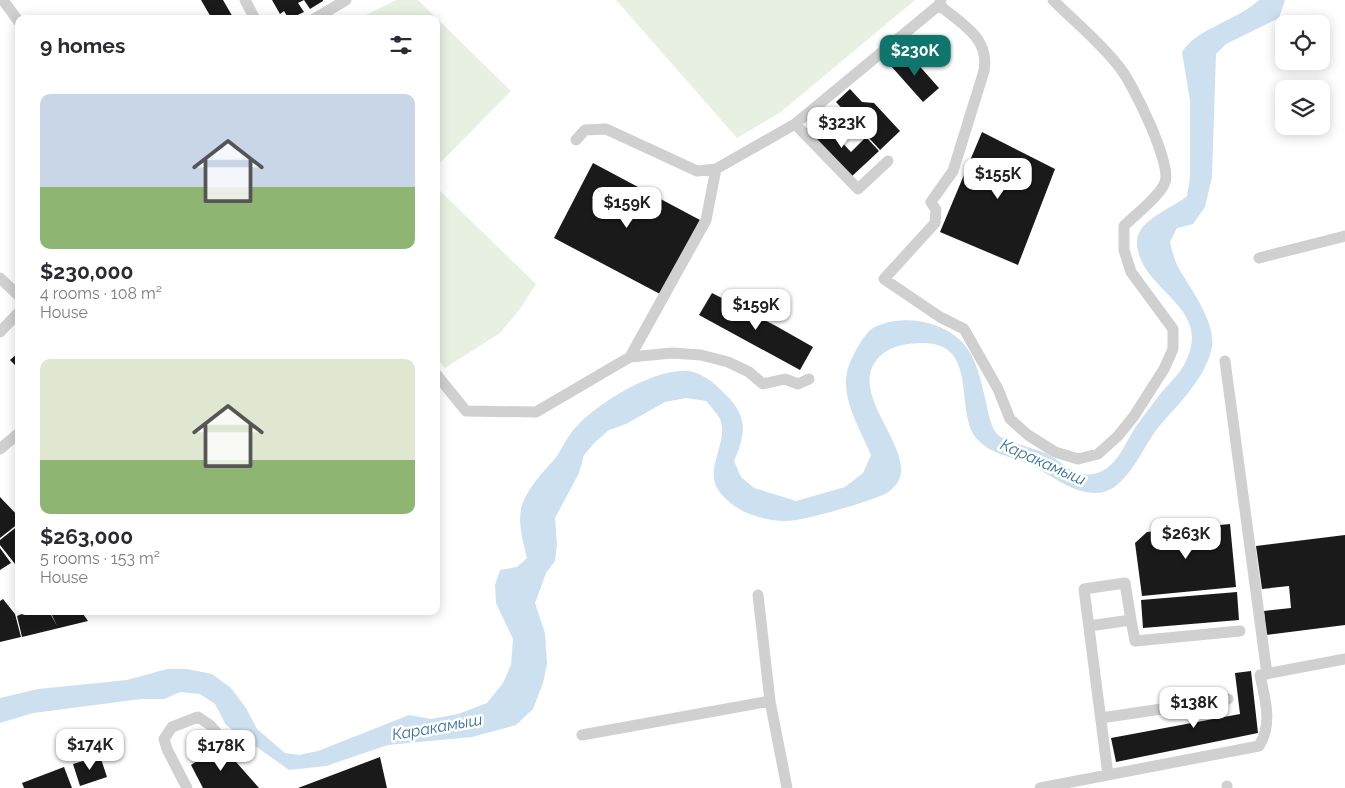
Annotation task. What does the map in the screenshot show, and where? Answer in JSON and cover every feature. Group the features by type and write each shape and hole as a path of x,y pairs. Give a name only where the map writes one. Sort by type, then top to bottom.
{"street":[{"path":"4,0 15,16"},
{"path":"245,0 253,15"},
{"path":"321,15 346,0"},
{"path":"576,140 586,130 606,129 697,171 716,169 795,124 940,3 971,31 982,44 986,60 984,71 953,171 931,202 936,210 935,223 884,279 940,317 964,329 998,389 1010,419 1028,435 1055,452 1078,459 1098,454 1118,436 1134,416 1164,369 1173,349 1173,329 1135,279 1124,250 1124,226 1140,209 1157,196 1166,181 1164,158 1130,82 1119,66 1053,0"},
{"path":"795,124 858,189 888,161"},
{"path":"630,356 706,220 716,169"},
{"path":"1259,258 1345,236"},
{"path":"0,278 15,292"},
{"path":"0,332 15,316"},
{"path":"440,379 466,411 536,412 630,356 672,353 701,355 728,362 749,372 763,384 784,379 798,384 809,379"},
{"path":"1225,362 1266,674"},
{"path":"0,449 15,436"},
{"path":"1108,775 1084,589 1125,583 1135,641 1240,631"},
{"path":"758,595 770,701 786,788"},
{"path":"1089,626 1131,620"},
{"path":"1040,788 1259,746 1266,734 1267,710 1260,675 1344,662"},
{"path":"1101,718 1228,699"},
{"path":"582,735 770,701"},
{"path":"187,788 167,749 164,739 172,727 198,717 210,725 224,741"}],"green space":[{"path":"396,0 418,0 433,15 366,15"},
{"path":"616,0 915,0 781,112 737,138"},
{"path":"440,22 511,91 440,163"},
{"path":"440,191 536,284 520,309 500,333 445,368 440,362"}],"water":[{"name":"Каракамыш","path":"1259,0 1285,0 1280,15 1275,15 1275,20 1226,44 1216,54 1212,177 1205,207 1193,224 1177,228 1170,242 1178,267 1206,316 1212,337 1211,352 1197,381 1157,429 1124,479 1115,486 1106,491 1095,493 1078,490 1033,466 989,449 977,439 970,427 959,365 951,353 939,345 920,343 900,345 879,357 870,376 871,390 876,406 898,453 901,467 899,480 885,494 850,506 819,515 784,521 759,517 743,511 729,502 717,487 714,478 714,468 721,440 721,422 715,411 706,401 686,398 665,402 626,424 609,430 595,442 584,455 579,473 555,518 557,544 555,561 546,573 535,603 545,633 547,664 543,683 533,709 516,725 472,737 388,745 326,766 289,770 226,725 215,704 200,694 180,692 164,699 141,699 33,713 0,723 0,698 38,689 127,680 167,669 187,669 212,674 231,688 246,708 257,729 285,753 299,755 318,751 409,715 431,719 458,714 487,703 503,683 511,665 513,639 496,603 495,585 500,570 517,567 527,558 520,524 522,505 525,498 537,479 557,456 570,434 586,418 628,388 660,375 676,371 694,372 705,377 719,388 739,412 743,427 741,443 734,461 741,477 754,488 796,501 845,487 863,473 871,455 849,404 846,382 851,361 865,335 873,328 895,321 919,321 951,333 970,352 979,375 989,416 996,433 1006,440 1047,454 1068,468 1080,473 1093,474 1108,467 1120,454 1140,421 1161,393 1181,370 1192,342 1190,326 1183,312 1149,274 1141,260 1137,243 1138,235 1148,221 1187,196 1190,178 1190,101 1182,52 1197,37"}],"building":[{"path":"201,0 223,0 232,15 210,15"},
{"path":"272,0 304,0 298,3 304,12 298,15 286,15 284,11 280,14"},
{"path":"304,0 323,0 323,1 310,9"},
{"path":"907,52 939,88 923,102 891,66"},
{"path":"850,89 862,102 874,103 900,131 880,150 836,102"},
{"path":"819,118 851,152 866,137 879,151 850,178 805,130"},
{"path":"982,132 1055,169 1018,265 940,232"},
{"path":"593,163 700,220 660,294 554,238"},
{"path":"712,293 813,347 800,370 699,315"},
{"path":"15,356 15,365 10,360"},
{"path":"0,497 15,513 15,526 0,538"},
{"path":"1230,524 1236,587 1142,596 1135,543 1147,532"},
{"path":"15,528 15,564 0,545 0,540"},
{"path":"1345,535 1345,625 1266,635 1264,611 1291,608 1289,586 1262,589 1256,546"},
{"path":"0,548 11,563 0,570"},
{"path":"1237,592 1239,620 1143,628 1141,600"},
{"path":"3,599 15,614 21,637 0,642 0,601"},
{"path":"51,615 57,626 52,615 84,615 88,621 22,637 17,616"},
{"path":"1251,671 1258,733 1116,762 1111,738 1240,714 1235,673"},
{"path":"221,745 259,788 203,788 191,765"},
{"path":"100,756 107,777 80,786 73,764"},
{"path":"380,757 387,788 298,788"},
{"path":"64,767 72,788 24,788 22,783"}]}
